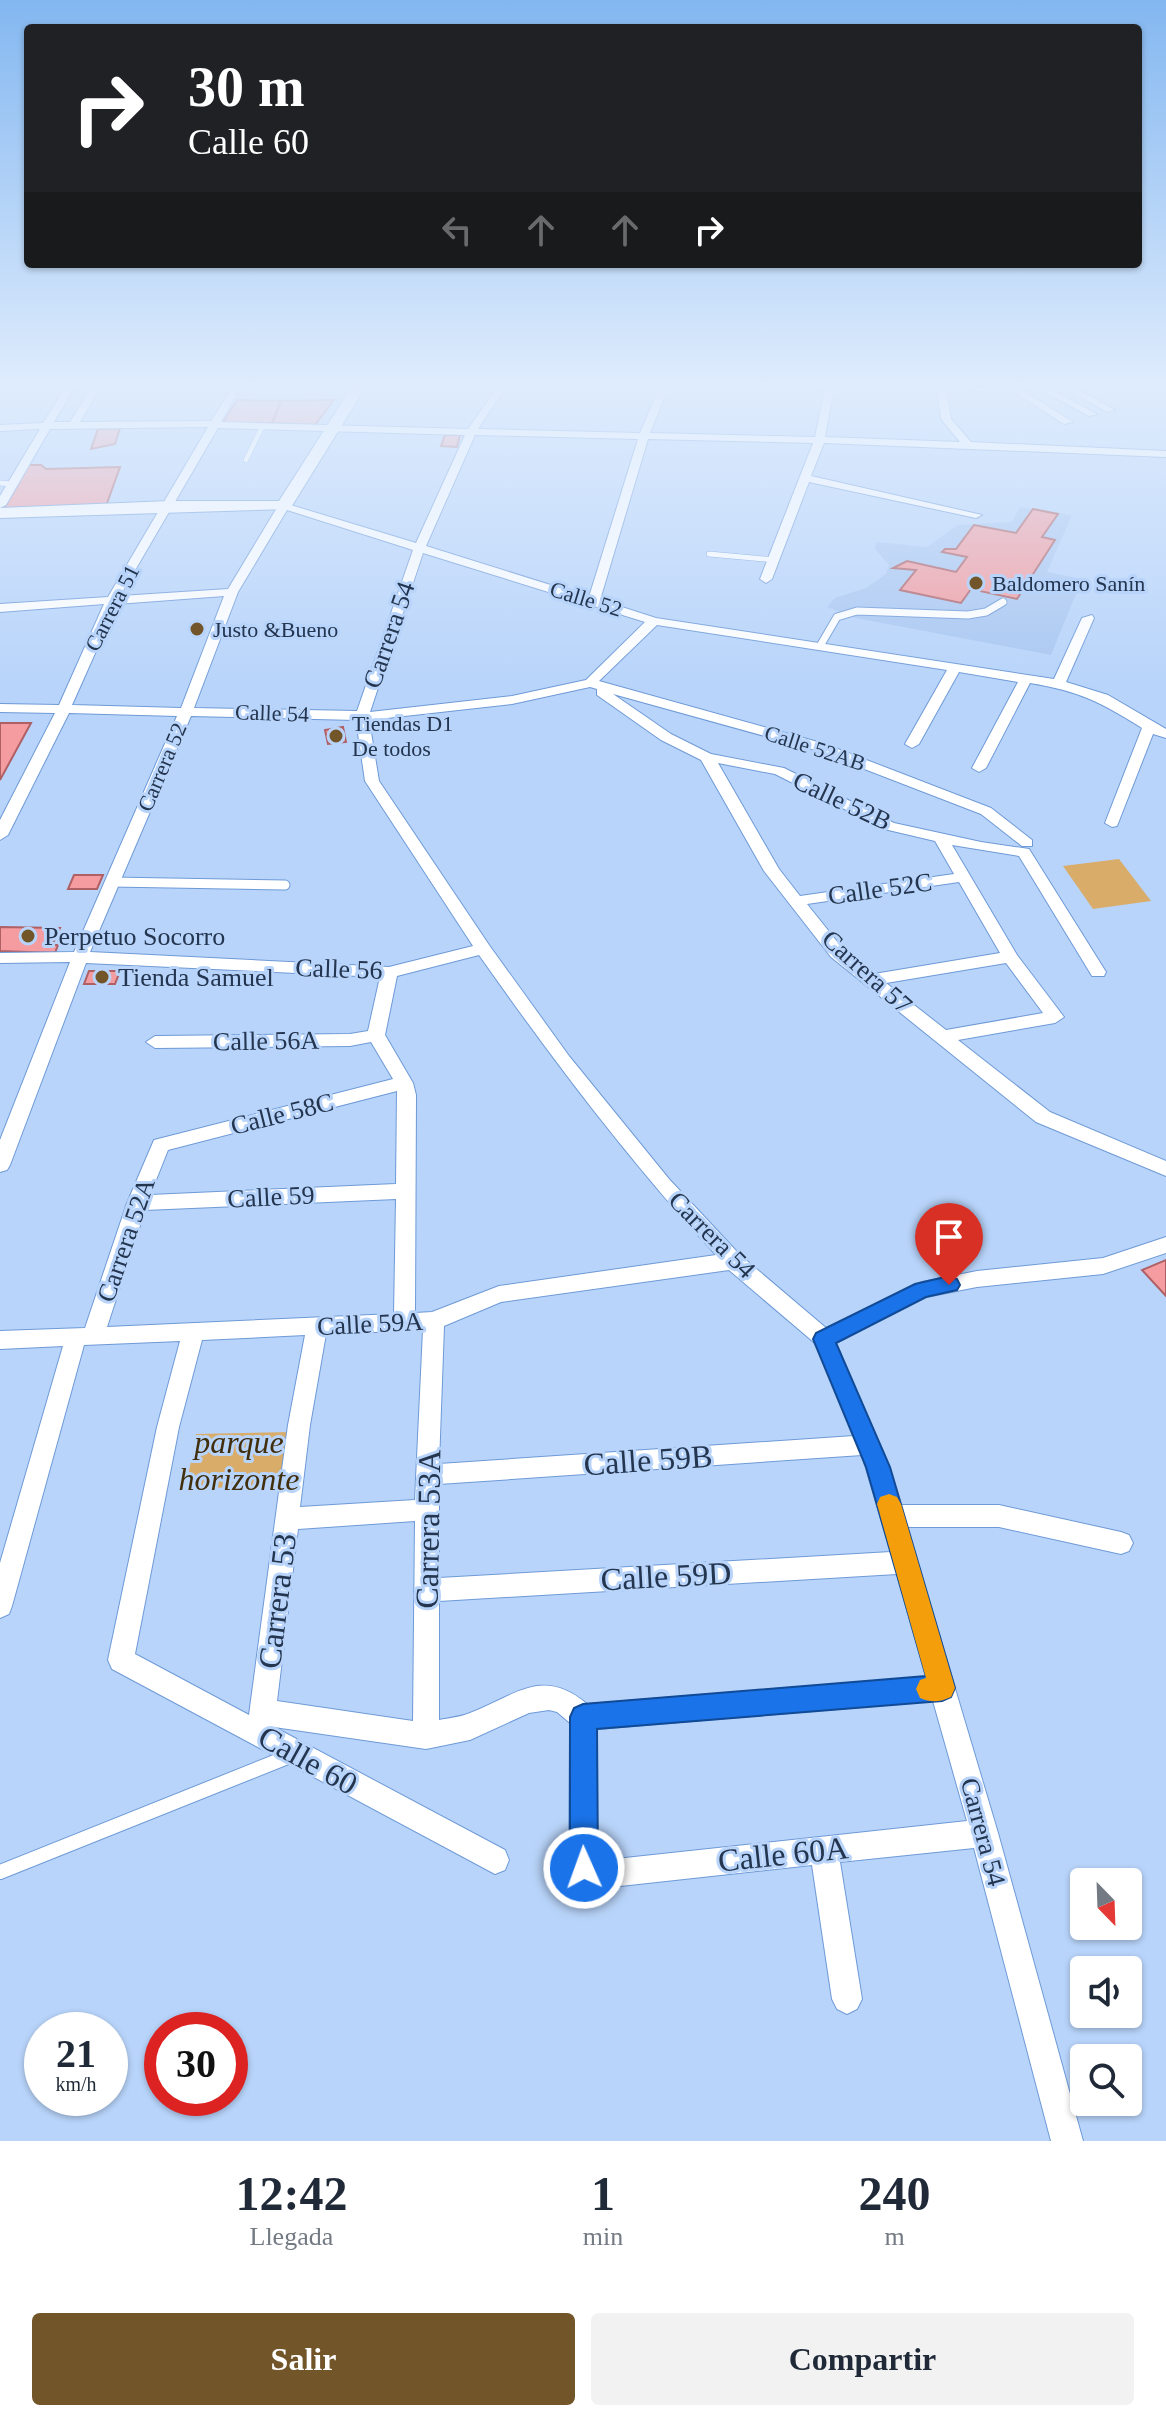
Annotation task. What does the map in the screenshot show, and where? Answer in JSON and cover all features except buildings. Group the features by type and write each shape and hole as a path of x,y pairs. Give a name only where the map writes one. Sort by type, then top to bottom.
{"street":[{"name":"Carrera 51","path":"0,835 64,709 112,600 179,488"},
{"name":"Carrera 52","path":"0,1165 80,957 186,711 232,592 295,488"},
{"name":"Carrera 54","path":"446,488 419,549 362,716 372,781 483,949 563,1060 652,1172 733,1261 824,1339 869,1445 892,1516 984,1833 1067,2141"},
{"path":"594,600 628,488"},
{"path":"766,579 776,560 800,488"},
{"path":"849,488 976,515"},
{"name":"Calle 52","path":"0,513 169,506 284,506 654,621 1059,684 1103,698 1166,734"},
{"path":"0,608 232,592"},
{"path":"1059,684 1088,618"},
{"path":"654,621 590,683 666,737 707,757"},
{"path":"912,744 954,669"},
{"path":"979,768 1026,679"},
{"name":"Calle 54","path":"0,708 362,716 512,700 590,683"},
{"name":"Calle 52AB","path":"590,683 820,747 986,811 1026,848"},
{"path":"1112,823 1149,727"},
{"name":"Calle 52B","path":"707,757 779,771 889,826 981,847 1026,848"},
{"name":"Carrera 57","path":"707,757 772,871 837,953 1043,1117 1165,1168"},
{"path":"940,837 1010,957 1055,1017 941,1037"},
{"path":"1026,848 1098,972"},
{"name":"Calle 52C","path":"796,901 964,877"},
{"name":"Calle 56","path":"0,958 80,957 389,972 483,949"},
{"path":"872,980 1010,957"},
{"path":"389,972 376,1035 404,1083 407,1095 404,1323"},
{"name":"Calle 56A","path":"155,1042 350,1040 376,1035"},
{"name":"Calle 58C","path":"161,1145 404,1083"},
{"name":"Carrera 52A","path":"0,1606 85,1336 161,1145"},
{"name":"Calle 59","path":"137,1203 404,1191"},
{"path":"824,1339 922,1290 977,1279 1103,1266 1166,1245"},
{"name":"Calle 59A","path":"0,1340 434,1321 499,1294 733,1261"},
{"name":"Carrera 53A","path":"426,1736 427,1475 434,1321"},
{"name":"Carrera 53","path":"262,1723 299,1425 317,1326"},
{"name":"Calle 60","path":"193,1332 168,1427 121,1660 262,1723 295,1754 495,1860"},
{"name":"Calle 59B","path":"427,1475 869,1445"},
{"path":"287,1519 427,1510"},
{"path":"892,1516 999,1516 1121,1543"},
{"name":"Calle 59D","path":"427,1590 905,1562"},
{"path":"262,1723 426,1736 470,1727 527,1700 549,1697 564,1701 583,1717 942,1688"},
{"name":"Calle 60A","path":"583,1717 584,1868 593,1875 984,1833"},
{"path":"824,1850 847,1999"}],"lane":[{"path":"709,554 776,560"},
{"path":"820,646 837,617 857,611 968,615 986,612 1003,602"},
{"path":"112,882 285,885"},
{"path":"0,1872 295,1754"}],"shaded area":[{"name":"Baldomero Sanín","path":"1020,507 1072,515 1047,572 1082,579 1051,655 856,618 827,607 835,598 866,588 886,574 889,565 875,549 876,542 927,547 958,525 1012,522"}],"green space":[{"path":"1119,859 1151,901 1093,909 1063,866"},
{"name":"parque horizonte","path":"291,1432 282,1487 186,1488 196,1434"}],"slow traffic":[{"path":"889,1504 942,1688 929,1689"}],"place":[{"name":"Baldomero Sanín","path":"976,583"},
{"name":"Justo &Bueno","path":"197,629"},
{"name":"Tiendas D1 De todos","path":"336,736"},
{"name":"Perpetuo Socorro","path":"28,936"},
{"name":"Tienda Samuel","path":"102,977"}],"route":[{"path":"584,1868 583,1717 763,1705 942,1688 878,1467 824,1339 922,1290 949,1285"}]}
